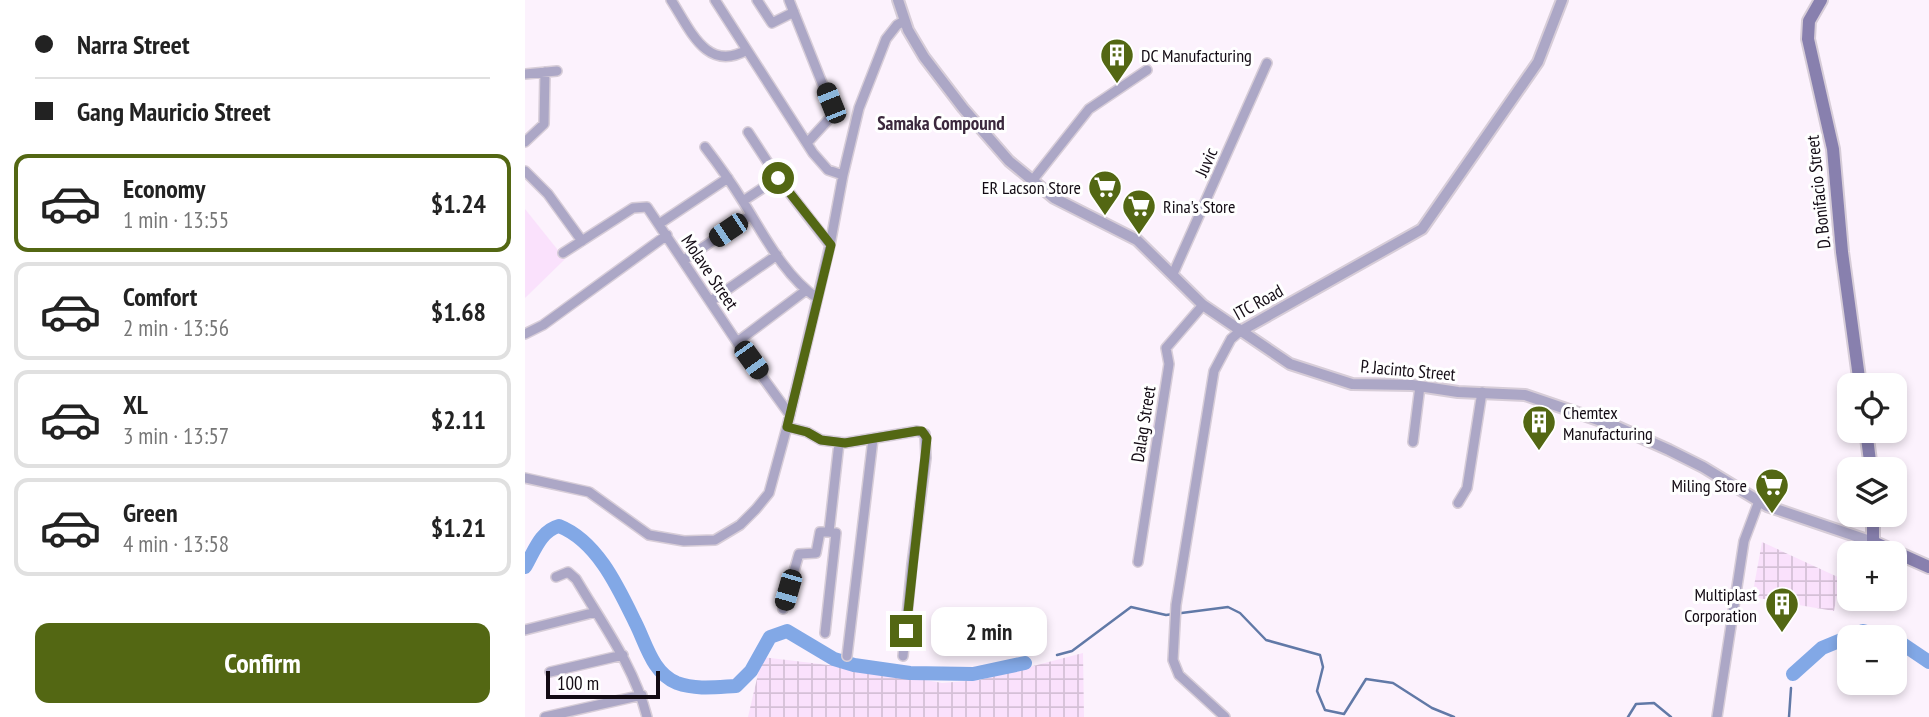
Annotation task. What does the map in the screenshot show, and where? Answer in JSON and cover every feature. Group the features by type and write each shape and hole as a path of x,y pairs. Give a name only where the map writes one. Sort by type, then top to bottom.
{"main road":[{"name":"D. Bonifacio Street","path":"1821,0 1809,21 1808,40 1832,139 1842,252 1858,373"},
{"path":"1907,557 1929,567"}],"street":[{"path":"671,0 707,51 723,58 731,58 747,50"},
{"path":"715,0 823,166 843,175"},
{"path":"757,0 774,23 794,12"},
{"path":"789,0 832,108 830,118 807,143"},
{"name":"P. Jacinto Street","path":"898,0 904,21 924,57 1004,155 1054,198 1137,240 1203,305 1290,365 1352,384 1420,386 1458,392 1525,395 1613,425 1703,467 1759,501 1816,524 1870,541"},
{"name":"ITC Road","path":"1225,717 1179,676 1173,660 1176,605 1214,371 1231,339 1239,332 1422,229 1538,62 1562,0"},
{"path":"525,478 589,492 649,535 684,541 715,540 740,525 769,493 831,245 843,175 859,108 882,47 891,31 904,21"},
{"name":"Juvic","path":"1173,274 1267,63"},
{"path":"1032,181 1089,109 1147,70"},
{"path":"525,74 557,71"},
{"path":"525,142 544,124 545,72"},
{"path":"748,132 778,178 831,245"},
{"path":"705,147 777,255 806,291 817,298"},
{"path":"525,171 548,194 582,241"},
{"path":"659,224 728,178"},
{"path":"743,201 778,178"},
{"name":"Molave Street","path":"563,253 628,211 640,206 649,209 737,342 790,415"},
{"path":"684,260 751,215"},
{"path":"525,334 667,235"},
{"path":"711,302 777,255"},
{"path":"737,342 806,291"},
{"name":"Dalag Street","path":"1138,562 1169,364 1166,348 1203,305"},
{"path":"1413,442 1420,386"},
{"path":"1458,503 1467,488 1482,393"},
{"path":"787,427 807,432 821,440 839,443 917,431 922,431 927,438 903,656"},
{"path":"847,656 873,439"},
{"path":"829,532 839,443"},
{"path":"1717,717 1744,541 1759,501"},
{"path":"783,609 799,554 816,553 820,532 835,533 825,633"},
{"path":"556,577 565,572 573,574 622,655 642,695 647,717"},
{"path":"525,630 596,612"},
{"path":"550,672 622,655"},
{"path":"545,717 642,695"}],"shaded area":[{"path":"525,209 565,259 525,298"},
{"name":"Multiplast Corporation","path":"1762,542 1837,577 1834,611 1752,597"},
{"path":"1083,653 1084,717 748,717 762,657 870,670 942,683 979,680"}],"waterway":[{"path":"525,567 547,532 559,526 585,542 605,566 661,672 677,683 692,687 736,686 751,671 770,637 787,631 834,659 854,665 910,673 973,674 1025,663"},
{"path":"1057,655 1072,651 1131,607 1166,615 1228,607 1240,613 1266,640 1320,655 1323,667 1317,691 1325,710 1344,714 1366,679 1393,683 1432,708 1454,717"},
{"path":"1793,674 1822,648 1837,642"},
{"path":"1907,647 1929,662"},
{"path":"1789,717 1791,688"},
{"path":"1628,717 1636,704 1654,703 1671,717"}],"place":[{"name":"DC Manufacturing","path":"1117,85"},
{"name":"ER Lacson Store","path":"1105,217"},
{"name":"Rina's Store","path":"1139,236"},
{"name":"Chemtex Manufacturing","path":"1539,452"},
{"name":"Miling Store","path":"1772,515"},
{"name":"Multiplast Corporation","path":"1782,634"}],"district":[{"name":"Samaka Compound","path":"941,123"}],"route":[{"path":"778,178 831,245 787,427 807,432 821,440 839,443 917,431 922,431 927,438 906,631"}]}
